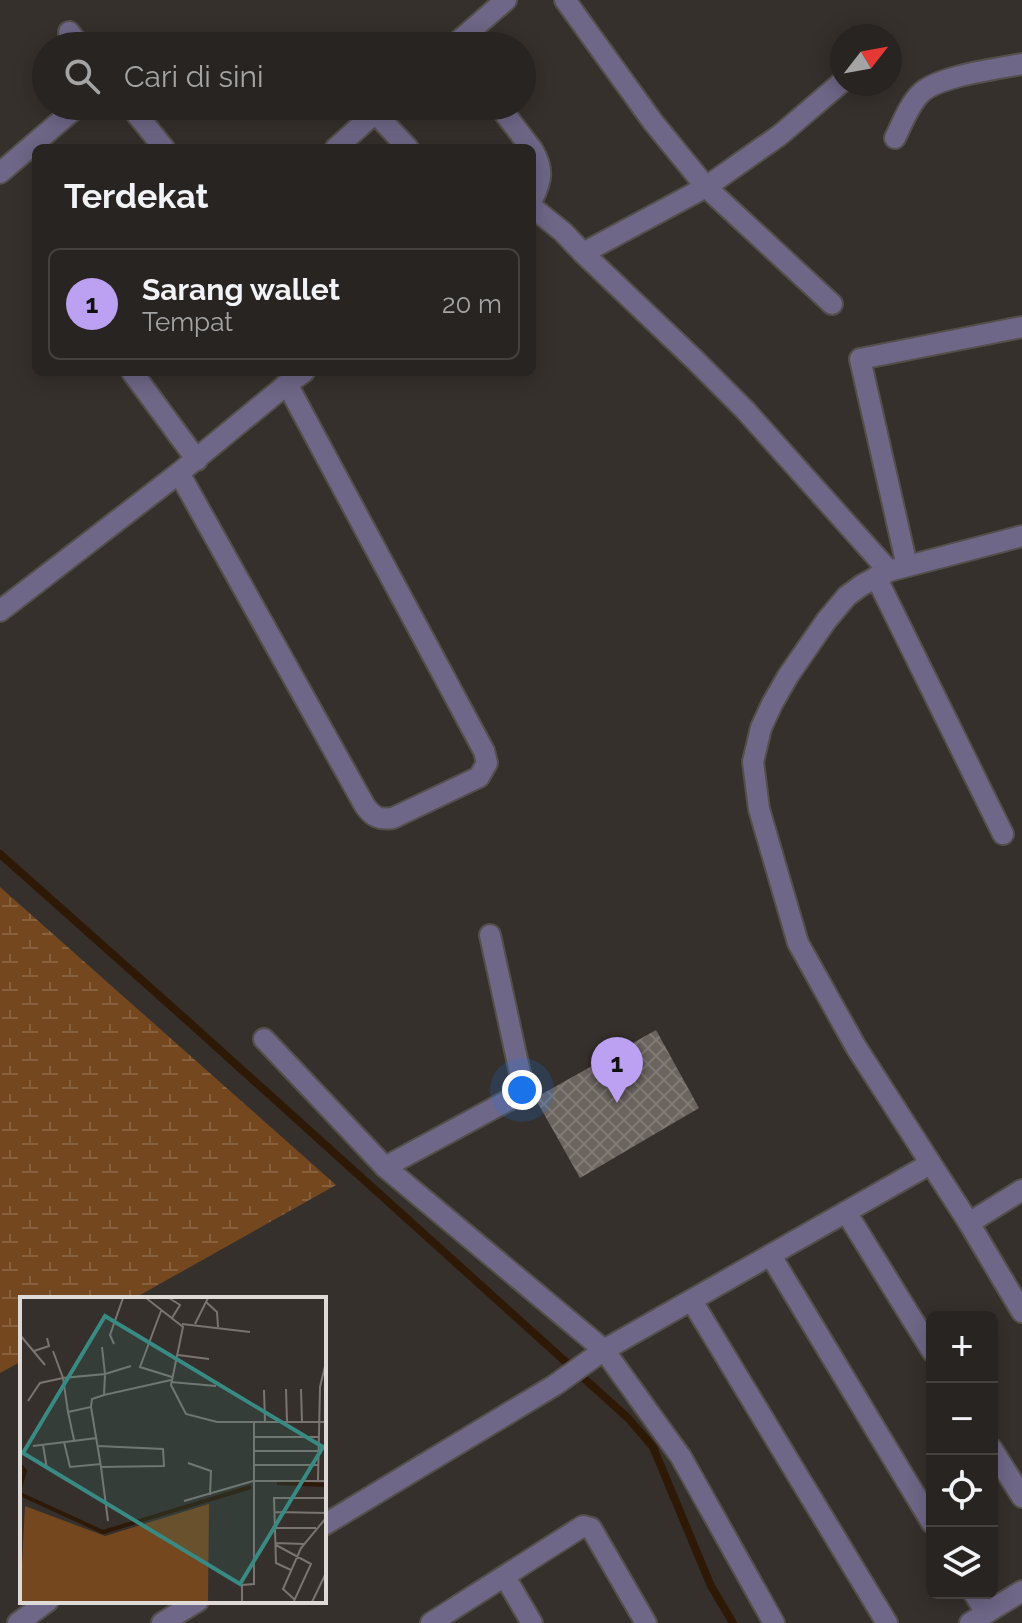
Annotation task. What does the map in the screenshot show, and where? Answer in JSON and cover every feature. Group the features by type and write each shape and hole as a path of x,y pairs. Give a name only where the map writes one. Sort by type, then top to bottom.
{"street":[{"path":"469,32 506,0"},
{"path":"565,0 653,122 706,187 832,304"},
{"path":"895,138 917,97 928,88 959,77 1022,64"},
{"path":"583,253 706,187 780,135 830,92"},
{"path":"34,144 62,120"},
{"path":"141,120 161,144"},
{"path":"341,144 368,120"},
{"path":"387,120 405,144"},
{"path":"510,120 528,144"},
{"path":"0,173 32,146"},
{"path":"536,156 541,164 536,190"},
{"path":"536,210 563,232 746,411 891,572"},
{"path":"1003,834 891,572 859,361 861,358 1022,327"},
{"path":"135,376 197,460"},
{"path":"0,611 179,473 197,460 296,378 484,751 487,763 479,777 393,818 382,820 372,816 179,473"},
{"path":"1022,536 891,572 847,596 788,676 761,728 753,762 759,809 798,943 856,1047 1022,1312"},
{"path":"385,1167 518,1095 523,1087 490,935"},
{"path":"264,1039 385,1167 598,1355 681,1457 774,1623"},
{"path":"326,1524 555,1385 598,1355 930,1164"},
{"path":"969,1223 1022,1190"},
{"path":"846,1212 926,1341"},
{"path":"771,1256 926,1513"},
{"path":"692,1301 887,1623"},
{"path":"996,1455 1022,1497"},
{"path":"431,1623 583,1526 591,1528 646,1623"},
{"path":"505,1577 532,1623"},
{"path":"978,1618 1022,1591"},
{"path":"18,1623 45,1603"},
{"path":"162,1623 195,1603"}],"green space":[{"path":"0,887 336,1185 137,1297 20,1297 20,1362 0,1373"}],"building":[{"path":"656,1030 699,1108 580,1178 535,1098"}],"waterway":[{"path":"0,854 628,1418 653,1447 711,1586 733,1623"}],"place":[{"name":"Sarang wallet","path":"617,1103"}]}
